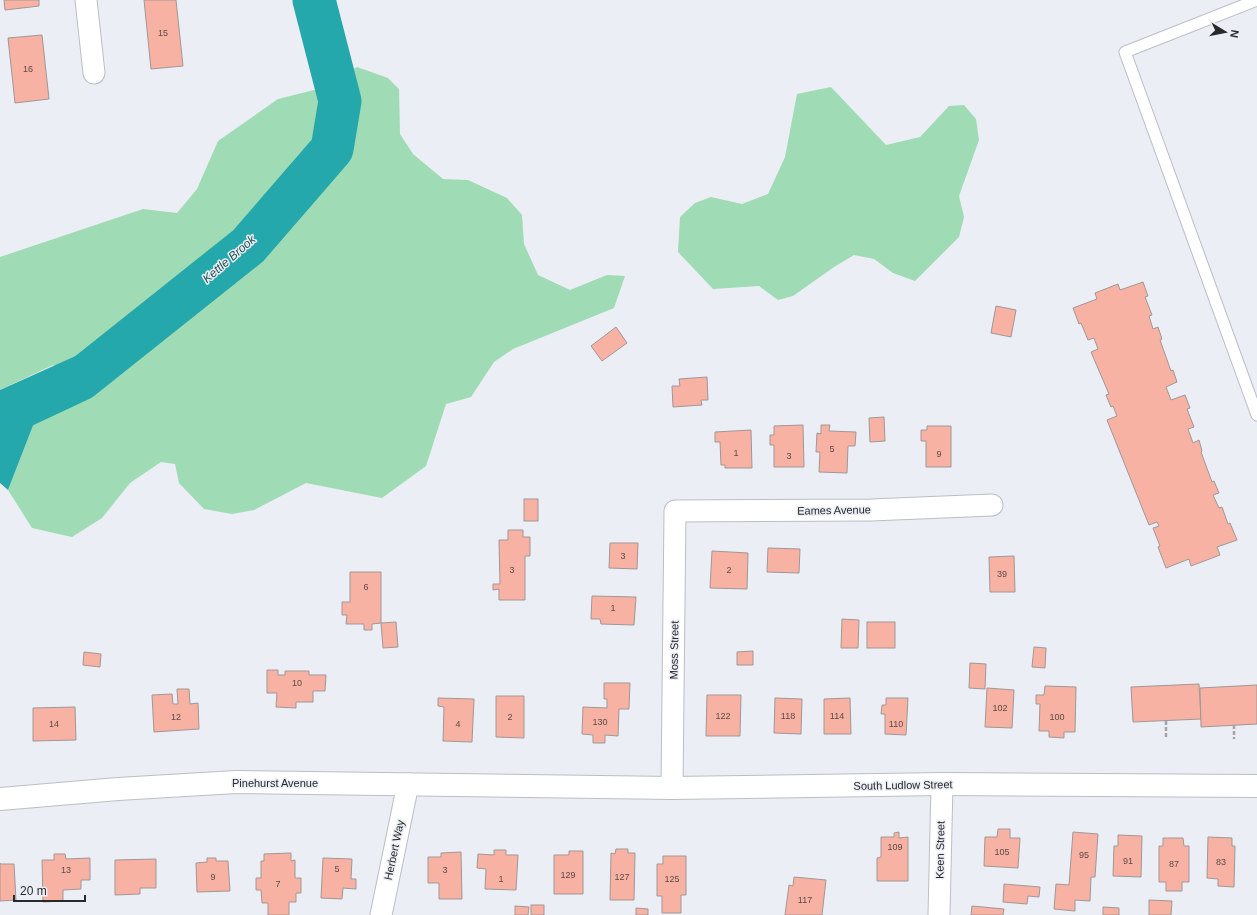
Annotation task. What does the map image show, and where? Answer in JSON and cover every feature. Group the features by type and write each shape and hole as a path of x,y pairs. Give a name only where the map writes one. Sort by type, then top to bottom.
{"main road":[{"name":"Pinehurst Avenue","path":"0,799 118,789 236,782 550,787"},
{"name":"South Ludlow Street","path":"550,787 672,788 942,784 1257,786"}],"street":[{"path":"86,0 94,73"},
{"name":"Eames Avenue","path":"675,511 871,510 992,506"},
{"name":"Moss Street","path":"672,788 675,511"},
{"name":"Herbert Way","path":"381,915 408,784"},
{"name":"Keen Street","path":"938,915 942,784"}],"lane":[{"path":"1257,0 1125,52 1257,415"}],"path":[{"path":"1166,721 1166,737"},
{"path":"1234,725 1234,739"}],"green space":[{"path":"357,67 388,78 399,89 400,134 413,154 443,179 468,180 507,198 522,215 524,244 538,275 570,290 607,275 625,276 614,308 513,349 494,362 471,397 446,404 426,466 382,498 306,483 254,510 232,514 204,509 179,483 175,464 161,462 130,483 102,518 72,537 32,528 8,490 34,423 81,379 53,365 0,390 0,257 143,209 177,213 197,189 218,141 278,99 318,89"},
{"path":"831,87 886,145 920,137 949,106 964,105 976,119 979,140 959,196 964,217 959,237 915,281 893,273 874,259 854,255 793,296 778,300 759,286 713,289 678,252 680,217 695,203 711,197 742,204 768,194 785,157 797,94"}],"water":[{"path":"80,354 81,379 34,423 8,490 0,483 0,390"}],"building":[{"path":"4,0 39,0 39,6 5,10"},
{"path":"144,0 176,0 183,66 151,69"},
{"path":"42,35 49,99 15,103 8,38"},
{"path":"1143,282 1148,296 1145,297 1152,315 1149,316 1153,329 1158,327 1162,339 1160,340 1171,371 1173,370 1177,382 1166,387 1171,400 1185,395 1190,408 1187,409 1194,427 1188,429 1193,443 1199,440 1201,452 1212,482 1214,481 1219,493 1213,495 1219,508 1222,507 1228,524 1230,523 1237,540 1217,547 1220,555 1191,566 1189,559 1166,568 1153,528 1159,526 1157,522 1149,525 1107,420 1117,416 1106,395 1109,394 1091,352 1098,349 1094,338 1088,340 1081,323 1079,324 1073,308 1097,299 1095,293 1118,284 1120,290"},
{"path":"996,306 1016,310 1011,337 991,333"},
{"path":"616,327 627,343 602,361 591,346"},
{"path":"707,377 708,400 701,400 702,405 673,407 672,386 680,386 679,379"},
{"path":"884,417 885,441 870,442 869,418"},
{"path":"803,425 804,467 774,467 774,445 770,445 770,435 774,435 774,426"},
{"path":"821,425 830,425 829,431 856,432 855,446 848,446 847,473 819,472 820,452 816,452 817,433 821,434"},
{"path":"927,426 951,426 951,467 926,467 926,441 921,441 921,430 927,430"},
{"path":"751,430 752,468 725,468 725,465 721,465 720,442 715,442 715,432"},
{"path":"524,499 538,499 538,521 524,521"},
{"path":"508,530 523,530 523,537 530,537 530,556 525,556 525,600 499,600 499,589 493,590 493,584 500,584 499,540 508,540"},
{"path":"610,543 638,543 637,569 609,568"},
{"path":"768,548 800,549 799,573 767,572"},
{"path":"712,551 748,553 747,589 710,588"},
{"path":"1014,556 1015,592 990,592 989,557"},
{"path":"350,572 381,572 381,623 372,624 372,630 364,630 364,624 346,624 347,615 342,615 342,602 350,602"},
{"path":"592,596 636,597 634,625 601,624 600,619 591,619"},
{"path":"842,619 859,620 858,648 841,648"},
{"path":"396,622 398,647 383,648 381,623"},
{"path":"867,622 895,622 895,648 867,648"},
{"path":"1034,647 1046,648 1045,668 1032,667"},
{"path":"753,651 753,665 737,665 737,652"},
{"path":"84,652 101,654 100,667 83,665"},
{"path":"970,663 986,664 985,689 969,688"},
{"path":"267,670 278,670 278,675 285,675 285,671 309,671 309,675 326,675 325,691 313,691 313,702 296,702 296,708 276,707 277,693 267,693"},
{"path":"604,683 630,683 629,709 619,709 618,736 605,735 605,743 593,743 593,735 582,734 583,707 607,708 607,699 604,699"},
{"path":"1199,684 1201,719 1133,722 1131,687"},
{"path":"1257,685 1257,724 1201,727 1200,688"},
{"path":"1045,686 1076,687 1075,732 1064,732 1064,738 1049,737 1049,731 1039,731 1040,704 1036,704 1036,695 1044,695"},
{"path":"987,688 1014,690 1012,728 985,727"},
{"path":"177,689 189,689 190,704 198,703 199,729 154,732 152,695 172,694 173,704 178,704"},
{"path":"707,695 741,695 740,736 706,736"},
{"path":"496,696 524,696 524,738 496,737"},
{"path":"438,698 474,699 472,742 443,741 444,707 438,706"},
{"path":"775,698 802,699 801,734 774,733"},
{"path":"850,698 851,734 824,734 824,699"},
{"path":"886,698 908,698 906,735 885,734 885,714 881,714 882,705 886,705"},
{"path":"75,707 76,740 33,741 33,708"},
{"path":"998,829 1010,829 1010,838 1020,838 1018,868 984,866 985,837 997,837"},
{"path":"899,832 899,838 908,837 908,881 877,881 877,858 881,857 881,837 894,837 894,833"},
{"path":"1073,832 1098,834 1095,877 1091,877 1090,901 1075,900 1075,911 1054,909 1056,884 1069,885"},
{"path":"1118,835 1142,836 1141,877 1113,876 1114,846 1118,846"},
{"path":"1208,837 1232,838 1232,846 1235,846 1234,887 1218,886 1218,879 1207,878"},
{"path":"1163,838 1183,838 1184,846 1189,846 1189,882 1182,882 1182,891 1166,891 1166,882 1159,882 1159,846 1163,846"},
{"path":"616,849 628,849 628,853 635,853 634,900 610,900 611,853 615,854"},
{"path":"494,850 506,850 506,855 518,855 516,890 485,889 486,869 477,868 478,854 494,855"},
{"path":"569,851 583,851 583,894 554,894 554,855 569,855"},
{"path":"461,852 462,899 439,899 439,883 428,883 428,857 441,857 441,853"},
{"path":"291,853 291,861 295,860 295,878 301,878 301,893 296,893 296,902 289,902 289,915 268,915 268,903 262,903 261,890 256,890 256,878 261,878 261,861 264,861 264,854"},
{"path":"54,854 65,854 66,859 90,858 90,880 81,880 81,889 63,890 63,901 43,902 42,860 54,860"},
{"path":"663,856 686,856 686,895 681,895 681,913 662,913 662,896 657,896 657,864 663,864"},
{"path":"207,858 216,858 216,861 228,861 230,891 197,892 196,863 207,862"},
{"path":"323,858 352,859 351,879 356,879 356,889 343,888 342,899 321,898"},
{"path":"156,859 156,888 140,888 140,894 115,895 115,860"},
{"path":"0,864 14,864 16,900 0,901"},
{"path":"794,877 826,880 822,915 785,915 789,885 793,886"},
{"path":"1004,884 1040,887 1039,897 1028,896 1027,904 1003,902"},
{"path":"1149,900 1172,901 1171,915 1149,915"},
{"path":"531,905 544,905 544,915 531,915"},
{"path":"515,906 529,907 528,915 515,915"},
{"path":"972,906 1004,909 1003,915 971,915"},
{"path":"1103,907 1119,908 1119,915 1103,915"},
{"path":"636,908 648,909 648,915 636,915"}],"waterway":[{"name":"Kettle Brook","path":"0,417 81,379 248,246 332,149 340,101 314,0"}]}
